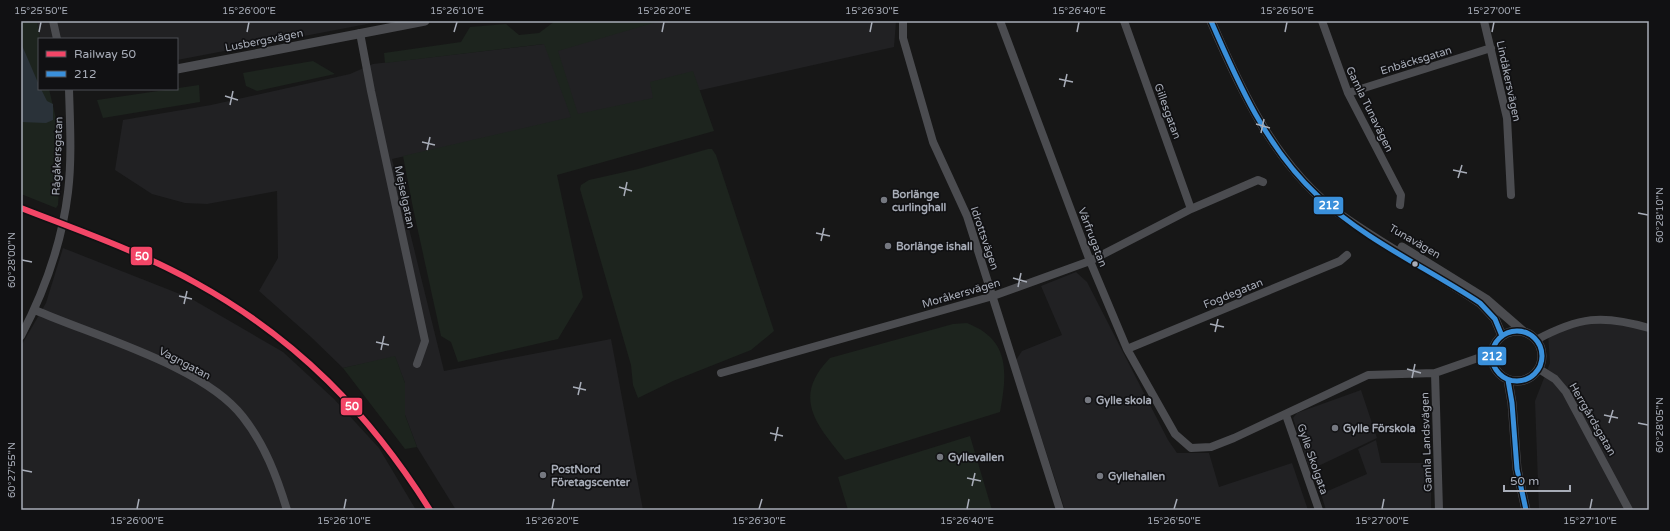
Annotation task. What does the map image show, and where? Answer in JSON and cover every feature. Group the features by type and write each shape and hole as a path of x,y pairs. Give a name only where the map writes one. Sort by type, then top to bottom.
{"street":[{"path":"54,21 57,38"},
{"name":"Lusbergsvägen","path":"178,69 425,21"},
{"name":"Idrottsvägen","path":"903,21 903,38 933,142 966,216 993,296 1060,510"},
{"name":"Vårfrugatan","path":"1000,21 1090,261 1127,349 1175,434 1191,448 1211,447 1286,415"},
{"name":"Gillesgatan","path":"1124,21 1191,209"},
{"name":"Tunavägen","path":"1212,21 1234,74 1251,107 1271,141 1293,170 1341,214 1480,303 1495,319 1502,336"},
{"name":"Gamla Tunavägen","path":"1322,21 1348,93 1401,195 1400,205"},
{"name":"Lindåkersvägen","path":"1484,21 1506,118 1511,195"},
{"name":"Mejselgatan","path":"360,34 370,91 426,341 417,364"},
{"name":"Enbäcksgatan","path":"1348,93 1491,48"},
{"name":"Rågåkersgatan","path":"21,336 35,310 51,265 68,192 70,122 69,90"},
{"name":"Tunavägen","path":"1293,170 1342,211 1462,282 1498,308 1524,332"},
{"name":"Moråkersvägen","path":"721,373 993,296 1090,261 1191,209 1258,180 1263,182"},
{"name":"Fogdegatan","path":"1127,349 1340,261 1347,255"},
{"name":"Vagngatan","path":"35,310 180,371 192,377 228,401 243,417 261,445 275,472 287,510"},
{"path":"1536,340 1553,331 1586,320 1616,320 1649,328"},
{"path":"1509,332 1524,332 1536,340 1542,354 1539,369 1534,375 1522,381 1508,380 1496,371 1492,358 1496,342 1509,332"},
{"path":"1286,415 1368,375 1435,373 1478,358 1492,358"},
{"name":"Herrgårdsgatan","path":"1539,369 1555,380 1566,392 1629,510"},
{"name":"Gamla Landsvägen","path":"1435,373 1439,510"},
{"path":"1508,380 1512,403 1518,469 1526,510"},
{"name":"Gylle Skolgata","path":"1286,415 1319,510"}],"shaded area":[{"path":"21,21 37,21 40,38 38,38 38,90 49,90 62,144 58,205 56,208 21,194"},
{"path":"37,21 383,21 178,60 178,38 40,38"},
{"path":"555,21 660,21 558,51 578,114 653,98 650,82 693,71 714,131 557,175 583,297 558,339 458,362 451,342 441,336 403,156 571,117 544,44 385,63 384,53 461,42 470,27 506,24 519,35 539,33"},
{"path":"622,21 896,21 894,47 392,159 444,371 611,339 643,510 456,510 417,447 405,415 405,383 395,357 343,368 311,337 259,291 278,258 277,191 207,204 185,203 152,194 115,170 123,120 211,105 350,74 373,64 544,44"},
{"path":"21,43 38,83 38,90 42,90 47,101 53,104 53,120 46,123 21,122"},
{"path":"313,61 335,74 257,91 246,86 243,73"},
{"path":"199,85 200,102 103,118 97,100 165,90 178,90 178,88"},
{"path":"712,149 716,155 774,331 751,350 673,381 638,398 633,385 631,365 580,189 581,185 589,180 638,169"},
{"path":"63,248 190,298 283,352 334,399 379,448 416,510 21,510 21,346 46,303"},
{"name":"Gylle skola","path":"1076,272 1087,282 1168,440 1177,453 1209,453 1219,487 1292,463 1308,510 1065,510 1016,360 1022,351 1062,335 1041,286"},
{"path":"1586,320 1649,328 1649,510 1539,510 1535,401 1550,363 1548,334"},
{"path":"967,323 982,331 993,340 999,349 1004,369 1000,412 845,460 825,435 818,423 812,411 810,399 812,386 818,372 830,358 953,324"},
{"path":"395,356 405,383 405,415 417,447 405,449 343,368"},
{"name":"Gylle Förskola","path":"1361,390 1377,438 1310,470 1293,418 1297,413"},
{"name":"Gyllevallen","path":"970,436 992,510 848,510 838,477"},
{"path":"1376,440 1381,463 1431,463 1431,510 1326,510 1321,494 1367,474 1358,449"}],"rail line":[{"name":"50","path":"21,208 110,242 154,261 196,283 233,305 267,328 328,381 356,410 382,441 430,510"}],"transit line":[{"name":"212","path":"1211,21 1243,91 1256,114 1284,158 1300,178 1336,212 1376,240 1480,303 1495,319 1502,336"},
{"name":"212","path":"1512,331 1522,331 1535,338 1542,351 1542,356 1542,361 1535,374 1522,381 1512,381 1503,377 1496,370 1492,361 1492,351 1496,342 1503,335 1512,331"},
{"name":"212","path":"1508,380 1512,403 1517,469 1526,510"}],"place":[{"name":"Borlänge curlinghall","path":"884,200"},
{"name":"Borlänge ishall","path":"888,246"},
{"name":"Gylle skola","path":"1088,400"},
{"name":"Gylle Förskola","path":"1335,428"},
{"name":"Gyllevallen","path":"940,457"},
{"name":"PostNord Företagscenter","path":"543,475"},
{"name":"Gyllehallen","path":"1100,476"}]}
